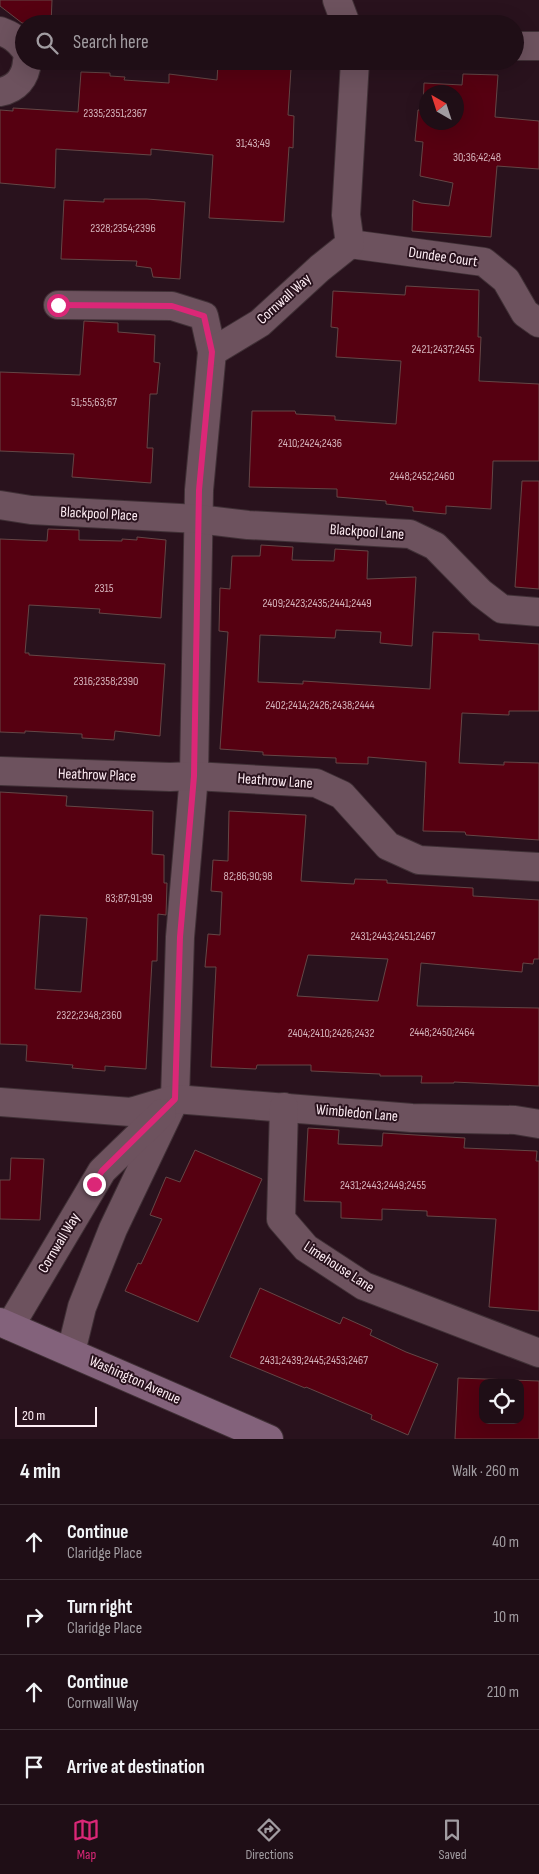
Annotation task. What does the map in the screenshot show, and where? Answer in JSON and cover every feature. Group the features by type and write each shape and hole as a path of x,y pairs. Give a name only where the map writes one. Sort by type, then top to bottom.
{"street":[{"path":"337,0 343,15"},
{"path":"0,31 15,38"},
{"path":"524,46 539,46"},
{"path":"0,92 7,90 20,81 25,70"},
{"path":"350,244 346,215 354,70"},
{"name":"Dundee Court","path":"350,244 484,262 506,280 525,313 539,323"},
{"name":"Cornwall Way","path":"212,352 260,323 320,268 350,244"},
{"path":"58,305 172,306 204,316 212,352 199,490 194,776 180,937 175,1099 113,1229 82,1307 70,1352"},
{"name":"Blackpool Place","path":"0,505 32,510 198,518"},
{"name":"Blackpool Lane","path":"198,518 248,525 410,534 435,546 481,593 502,609 539,612"},
{"name":"Heathrow Place","path":"0,771 170,777 194,776"},
{"name":"Heathrow Lane","path":"194,776 316,783 342,794 388,846 419,860 539,867"},
{"path":"0,1102 131,1112 175,1099"},
{"name":"Cornwall Way","path":"5,1324 102,1171 175,1099"},
{"name":"Wimbledon Lane","path":"175,1099 412,1118 515,1120 539,1124"},
{"name":"Limehouse Lane","path":"284,1107 281,1219 306,1248 364,1286 539,1353"},
{"path":"79,1209 113,1229"},
{"name":"Washington Avenue","path":"5,1324 269,1439"}],"building":[{"path":"0,0 52,0 51,15 15,15 15,18 0,6"},
{"path":"218,70 291,70 288,115 294,116 293,148 289,147 284,222 209,218 213,155 151,149 151,155 56,149 55,188 0,183 0,110 13,111 13,108 78,112 81,72 110,73 110,76 125,77 124,80 169,83 169,74 217,80"},
{"path":"463,74 498,75 495,117 539,121 539,169 497,166 491,237 412,231 413,200 421,203 449,206 453,183 420,176 423,142 415,141 418,110 419,130 464,130"},
{"path":"424,83 462,85 424,85"},
{"path":"104,199 147,199 185,202 180,279 153,277 151,268 136,266 137,261 61,259 64,200 104,202"},
{"path":"406,286 479,290 478,337 481,337 479,381 539,384 539,461 493,461 491,509 446,506 446,514 413,511 413,507 386,504 386,501 337,497 337,489 249,487 252,411 295,411 296,414 335,416 335,420 396,424 401,361 336,357 338,328 331,327 333,291 405,295"},
{"path":"84,321 118,323 118,332 155,335 154,362 160,363 157,394 150,394 147,448 153,448 151,483 72,477 74,454 0,451 0,372 80,375"},
{"path":"522,481 539,481 539,589 515,587"},
{"path":"48,529 79,530 79,540 122,541 122,539 137,540 137,537 166,540 161,618 99,613 100,609 29,605 25,653 29,653 29,655 165,664 160,736 115,731 114,740 82,738 82,734 25,731 25,733 0,732 0,539 47,541"},
{"path":"261,545 293,547 292,560 334,561 335,549 368,551 367,579 416,577 412,646 380,643 381,632 336,630 335,638 260,635 258,682 303,684 303,681 430,689 433,632 479,634 479,640 539,644 539,711 509,711 509,715 462,713 459,763 504,765 504,762 539,763 539,840 466,835 465,832 423,831 426,762 368,757 368,764 336,763 336,758 263,755 263,752 220,749 228,632 219,631 220,588 230,589 232,556 260,556"},
{"path":"0,792 67,796 66,806 153,811 152,854 164,855 164,883 167,883 166,915 158,914 157,961 152,961 146,1069 105,1066 105,1071 72,1068 73,1065 26,1061 27,1045 0,1044","holes":["40,915 87,918 81,992 35,989"]},
{"path":"229,811 306,815 301,881 354,884 355,879 387,880 387,883 473,888 473,896 539,900 539,959 534,959 533,964 523,963 522,972 421,963 417,1006 539,1008 539,1086 454,1082 421,1083 422,1076 380,1076 380,1074 311,1071 311,1065 257,1065 256,1069 211,1067 216,967 205,967 208,934 220,935 222,892 211,891 213,860 228,861","holes":["308,955 388,959 378,1001 297,996"]},
{"path":"308,1128 339,1130 338,1144 382,1146 383,1133 465,1138 464,1148 537,1151 536,1161 539,1161 539,1311 489,1307 496,1219 427,1216 427,1211 382,1209 382,1220 341,1218 341,1202 304,1201"},
{"path":"195,1150 262,1179 198,1322 125,1291 138,1263 141,1264 162,1219 150,1215 166,1177 180,1182"},
{"path":"11,1158 44,1159 40,1220 0,1219 0,1180 10,1180"},
{"path":"260,1288 340,1324 343,1317 372,1330 370,1335 406,1352 438,1364 408,1435 371,1419 372,1415 230,1357"},
{"path":"458,1378 485,1379 479,1379 479,1424 524,1424 524,1380 539,1381 539,1439 455,1439"}],"route":[{"path":"58,305 172,306 204,316 212,352 199,490 194,776 180,937 175,1099 102,1171 94,1184"}]}
